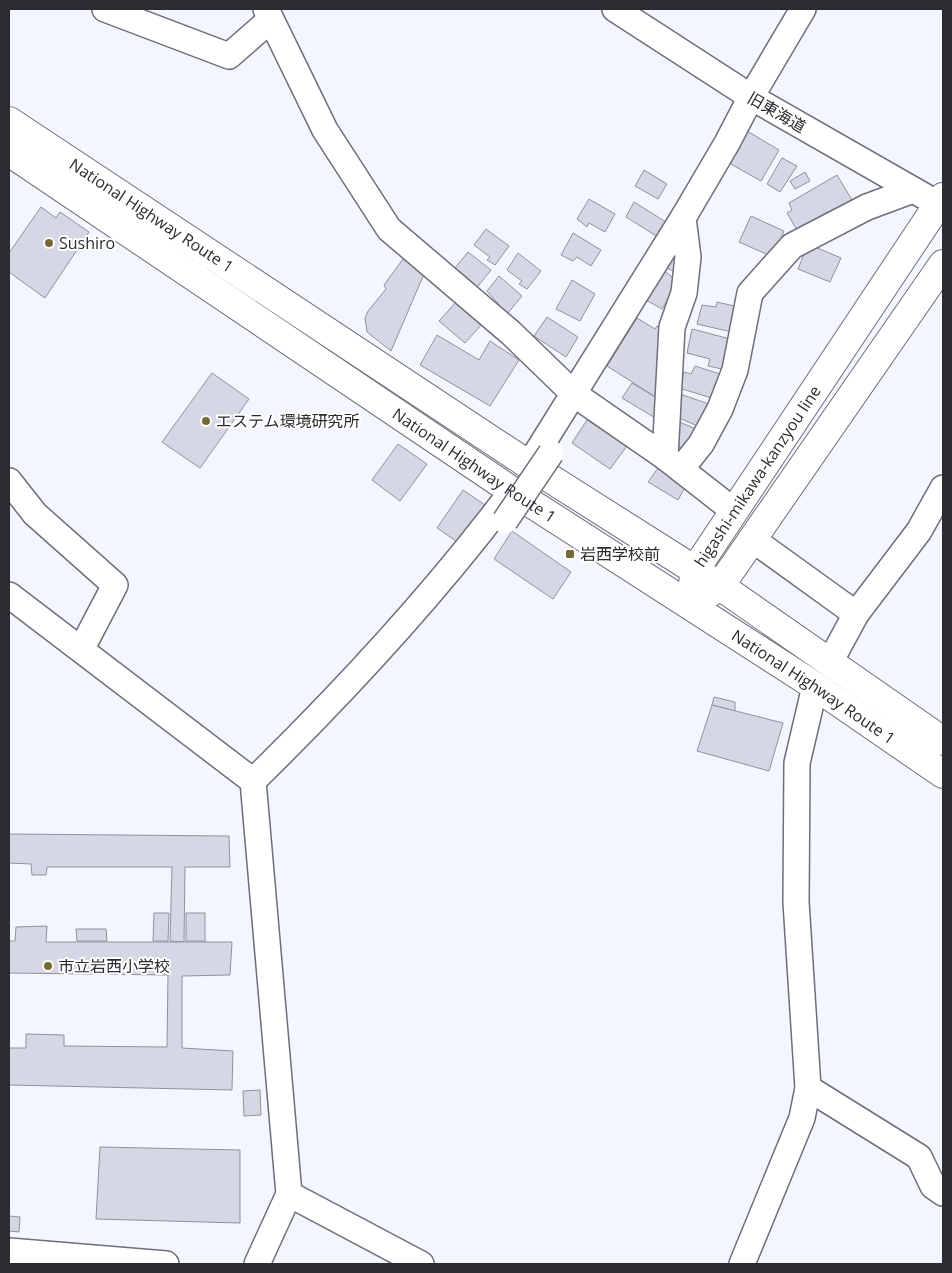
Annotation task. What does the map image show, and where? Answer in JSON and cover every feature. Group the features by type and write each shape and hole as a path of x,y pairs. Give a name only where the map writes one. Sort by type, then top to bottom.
{"main road":[{"name":"National Highway Route 1","path":"9,121 540,459 695,570 943,741"},
{"name":"National Highway Route 1","path":"9,152 512,491 815,686 943,774"},
{"name":"higashi-mikawa-kanzyou line","path":"690,605 695,570 942,203"},
{"name":"higashi-mikawa-kanzyou line","path":"690,605 720,586 943,264"}],"street":[{"name":"旧東海道","path":"616,9 751,97 913,190 942,203"},
{"path":"505,521 574,394 728,143 751,97 803,9"},
{"path":"120,11 229,56 268,15 325,130 389,229 511,333 574,394 673,463 734,511"},
{"path":"673,463 701,444 726,393 735,370 750,293 792,246 868,207 913,190"},
{"path":"673,463 672,327 684,293 688,257 683,218"},
{"path":"9,481 35,514 115,585 82,648"},
{"path":"830,662 856,614 919,531 943,488"},
{"path":"253,781 316,719 440,583 512,491"},
{"path":"752,539 856,614"},
{"path":"9,594 82,648 253,781 289,1194 257,1264"},
{"path":"742,1264 802,1118 808,1088 796,902 797,763 815,686"},
{"path":"808,1088 919,1157 933,1186 943,1193"},
{"path":"289,1194 421,1264"},
{"path":"9,1251 166,1264"}],"building":[{"path":"747,131 779,150 761,181 729,163"},
{"path":"782,158 797,166 780,192 767,184"},
{"path":"644,170 667,184 658,199 635,186"},
{"path":"805,172 810,181 795,189 790,181"},
{"path":"837,175 855,205 801,237 787,213 792,210 789,203"},
{"path":"589,199 615,214 605,232 589,223 587,227 577,219"},
{"path":"634,202 666,222 658,237 626,217"},
{"name":"Sushiro","path":"41,207 56,218 60,212 89,232 45,298 9,272 9,253"},
{"path":"751,216 784,231 773,257 739,242"},
{"path":"486,229 509,246 495,265 487,260 490,257 474,245"},
{"path":"573,233 601,250 591,266 577,257 573,261 561,255"},
{"path":"808,244 841,258 830,282 798,269"},
{"path":"468,252 491,270 475,290 468,283 470,280 455,268"},
{"path":"518,253 541,271 527,289 519,284 522,281 507,270"},
{"path":"674,253 682,258 675,272 665,267"},
{"path":"403,259 424,274 391,351 367,332 365,318 368,311 386,289 384,285"},
{"path":"665,271 678,282 662,309 646,300"},
{"path":"499,276 522,296 507,314 487,291"},
{"path":"572,280 595,294 580,321 556,309"},
{"path":"457,301 483,323 465,343 439,321"},
{"path":"717,302 743,308 736,333 697,324 702,305 716,307"},
{"path":"547,317 578,337 566,357 534,336"},
{"path":"637,318 655,329 657,326 666,331 661,386 654,396 607,366"},
{"path":"692,329 734,340 727,370 708,366 710,359 687,353"},
{"path":"437,335 479,360 490,341 519,360 490,406 420,365"},
{"path":"695,366 726,376 718,400 679,388 684,372 691,374"},
{"name":"エステム環境研究所","path":"212,373 249,399 200,468 162,442"},
{"path":"632,383 655,397 660,390 657,419 622,398"},
{"path":"680,394 709,404 700,427 672,415"},
{"path":"587,420 627,446 610,469 572,443"},
{"path":"677,421 701,431 688,451 672,444"},
{"path":"398,444 427,464 400,501 372,480"},
{"path":"658,468 687,484 678,500 648,482"},
{"path":"463,490 485,505 459,543 437,528"},
{"path":"512,531 571,572 553,599 494,559"},
{"path":"714,697 735,702 735,711 712,705"},
{"path":"712,705 783,723 769,771 697,751"},
{"path":"9,834 229,836 230,867 185,867 184,942 170,941 172,867 47,867 46,875 32,875 31,864 9,863"},
{"path":"154,913 169,913 168,941 153,941"},
{"path":"186,913 205,913 205,941 186,941"},
{"path":"47,926 46,942 232,942 230,975 182,976 182,1048 233,1051 232,1090 9,1085 9,1048 26,1048 26,1034 64,1035 64,1046 167,1047 168,975 9,973 9,941 15,941 16,927"},
{"path":"76,929 106,929 107,941 77,941"},
{"path":"260,1090 261,1115 244,1116 243,1091"},
{"path":"100,1147 240,1150 240,1223 96,1219"},
{"path":"9,1216 20,1217 19,1232 9,1231"}],"place":[{"name":"Sushiro","path":"49,243"},
{"name":"エステム環境研究所","path":"206,421"},
{"name":"岩西学校前","path":"570,554"},
{"name":"市立岩西小学校","path":"48,966"}]}
